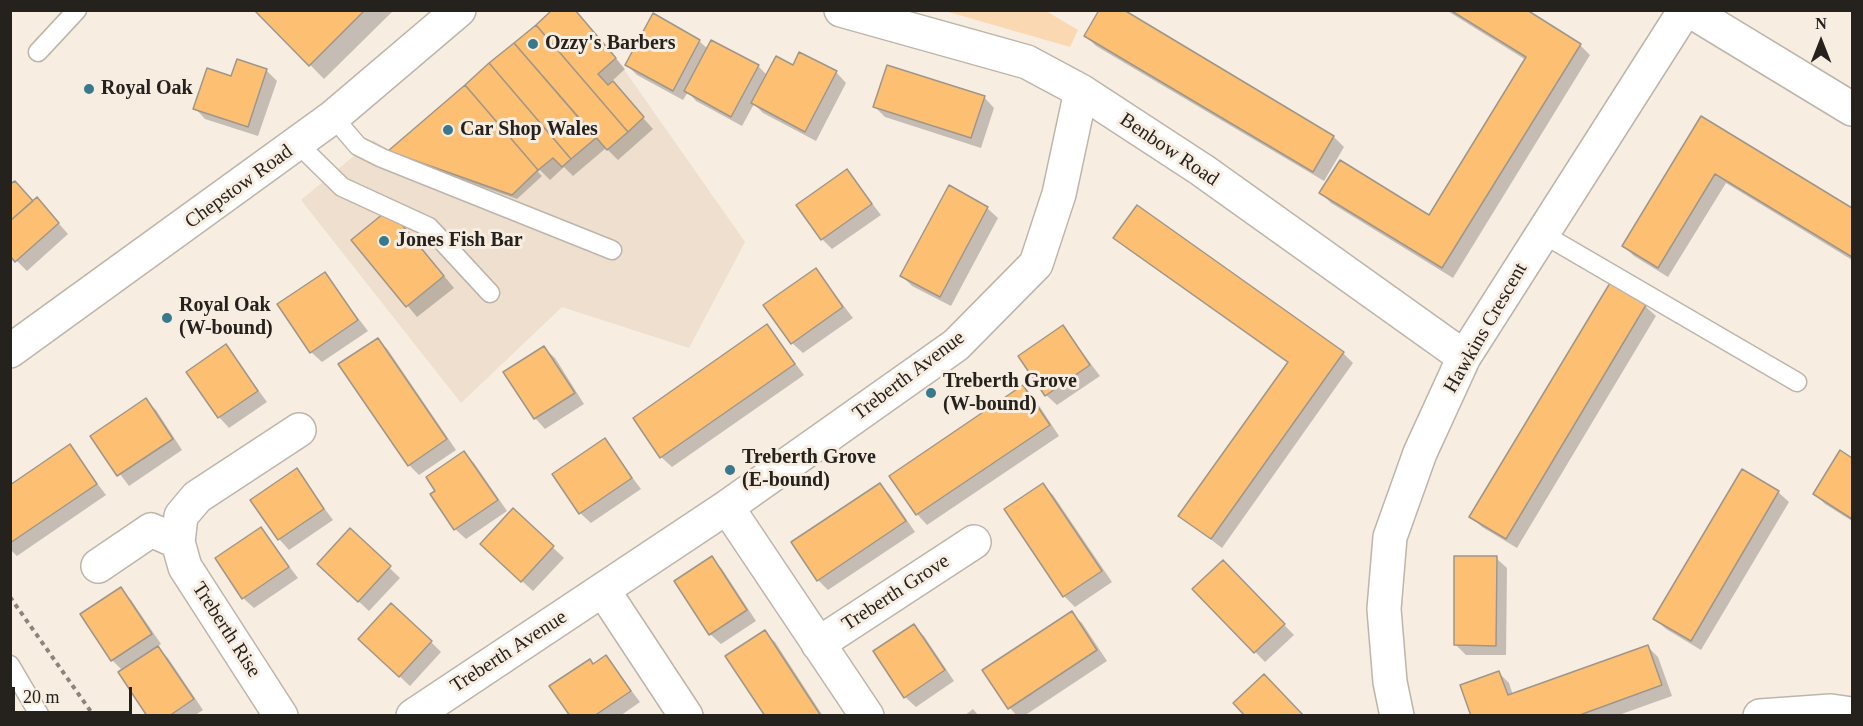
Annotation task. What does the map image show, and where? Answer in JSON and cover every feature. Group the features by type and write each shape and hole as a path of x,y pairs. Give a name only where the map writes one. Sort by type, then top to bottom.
{"street":[{"name":"Chepstow Road","path":"10,351 298,144 459,10"},
{"name":"Benbow Road","path":"841,10 1027,62 1081,91 1202,170 1464,357"},
{"path":"1687,10 1852,109"},
{"name":"Hawkins Crescent","path":"1397,716 1390,682 1384,609 1390,537 1420,453 1464,357 1687,10"},
{"name":"Treberth Avenue","path":"413,716 727,507 956,345 1036,264 1059,194 1081,91"},
{"name":"Treberth Rise","path":"281,716 185,567 178,542 181,516 197,497 299,430"},
{"path":"727,507 867,716"},
{"path":"98,566 152,530 178,542"},
{"name":"Treberth Grove","path":"818,644 974,542"},
{"path":"603,590 686,716"},
{"path":"1760,716 1831,711 1852,714"}],"lane":[{"path":"38,52 77,10"},
{"path":"333,117 358,146 382,158 612,250"},
{"path":"298,144 342,187 429,227 490,293"},
{"path":"1543,234 1797,382"},
{"path":"10,665 40,716"}],"path":[{"path":"10,597 94,716"}],"shaded area":[{"path":"552,11 575,11 616,58 745,242 689,348 562,307 461,403 301,200 373,140 389,151"},
{"path":"945,11 1046,11 1078,30 1070,47"}],"building":[{"path":"254,10 365,10 309,66"},
{"path":"552,10 575,10 616,58 598,74 608,85 613,81 644,117 628,132 536,25"},
{"path":"1099,10 1124,10 1334,136 1313,172 1084,36"},
{"path":"1450,10 1527,10 1581,44 1442,268 1319,193 1340,160 1429,215 1526,57"},
{"path":"653,13 700,40 673,91 625,65"},
{"path":"536,25 628,132 607,150 514,43"},
{"path":"711,40 759,65 731,117 684,91"},
{"path":"514,43 596,138 571,159 489,63"},
{"path":"799,52 837,71 805,132 751,103 776,56 793,65"},
{"path":"237,59 267,69 248,127 193,109 207,68 231,76"},
{"path":"489,63 571,159 562,167 553,158 538,170 465,85"},
{"path":"887,65 985,96 971,138 873,107"},
{"path":"465,85 538,170 512,195 388,151"},
{"path":"1701,116 1852,208 1852,257 1715,174 1658,268 1622,246"},
{"path":"847,169 872,204 821,240 796,205"},
{"path":"15,181 33,201 10,221 10,184"},
{"path":"949,185 988,207 940,297 900,276"},
{"path":"37,197 59,223 15,262 10,256 10,221"},
{"path":"1137,205 1344,352 1211,539 1178,516 1288,362 1113,238"},
{"path":"389,209 444,276 406,307 351,240"},
{"path":"816,268 843,307 791,344 763,305"},
{"path":"325,272 358,320 310,353 277,304"},
{"path":"1610,283 1646,305 1506,539 1469,517"},
{"path":"767,324 795,364 660,458 633,418"},
{"path":"1063,325 1090,365 1045,396 1018,356"},
{"path":"378,338 447,439 408,466 338,364"},
{"path":"226,344 258,391 218,418 186,372"},
{"path":"544,346 575,393 534,419 503,372"},
{"path":"1023,385 1050,425 916,515 889,476"},
{"path":"146,398 173,439 117,476 90,436"},
{"path":"605,438 632,478 579,514 552,474"},
{"path":"70,444 97,484 10,543 10,485"},
{"path":"1840,450 1852,458 1852,519 1813,494"},
{"path":"464,451 498,500 454,530 430,494 435,491 426,477"},
{"path":"297,468 324,509 278,540 250,500"},
{"path":"1742,469 1779,491 1691,641 1653,619"},
{"path":"880,483 906,521 817,581 791,542"},
{"path":"1043,483 1102,571 1063,597 1004,509"},
{"path":"513,508 554,546 521,582 480,544"},
{"path":"261,527 289,567 242,599 215,558"},
{"path":"350,528 391,566 358,602 317,564"},
{"path":"712,556 747,610 709,635 674,581"},
{"path":"1454,556 1497,556 1496,646 1454,645"},
{"path":"1223,560 1285,624 1254,653 1192,589"},
{"path":"121,587 152,634 111,661 80,614"},
{"path":"391,603 432,641 399,677 358,639"},
{"path":"1072,611 1097,650 1008,709 982,670"},
{"path":"914,624 945,670 904,698 873,651"},
{"path":"765,630 821,716 765,716 725,656"},
{"path":"1648,645 1662,685 1577,716 1471,716 1460,685 1499,671 1508,695"},
{"path":"158,646 194,699 169,716 147,716 118,672"},
{"path":"606,655 631,691 594,716 570,716 549,686 590,659 593,664"},
{"path":"1264,674 1304,716 1245,716 1233,703"}],"place":[{"name":"Ozzy's Barbers","path":"533,44"},
{"name":"Royal Oak","path":"89,89"},
{"name":"Car Shop Wales","path":"448,130"},
{"name":"Jones Fish Bar","path":"384,241"},
{"name":"Royal Oak (W-bound)","path":"167,318"},
{"name":"Treberth Grove (W-bound)","path":"931,393"},
{"name":"Treberth Grove (E-bound)","path":"730,470"}]}
